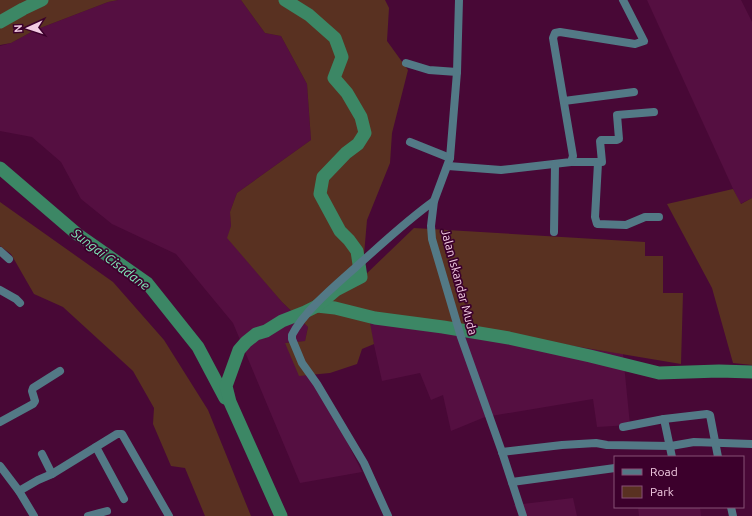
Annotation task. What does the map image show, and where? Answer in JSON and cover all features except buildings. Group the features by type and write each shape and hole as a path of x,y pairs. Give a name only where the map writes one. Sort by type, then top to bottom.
{"street":[{"name":"Jalan Iskandar Muda","path":"459,0 457,72 449,162 434,201 431,226 432,239 460,337 502,452 523,516"},
{"path":"571,162 573,156 553,38 555,33 560,32 635,44 644,41 623,0"},
{"path":"406,63 430,70 457,72"},
{"path":"564,101 634,92"},
{"path":"410,142 449,162 501,170 571,162 598,163 603,161 600,143 601,140 619,139 618,115 654,112"},
{"path":"598,163 595,216 598,224 626,225 645,217 659,217"},
{"path":"554,232 555,164"},
{"path":"388,516 364,463 321,391 302,363 292,339 292,335 306,315 327,294 414,215 434,201"},
{"path":"0,251 9,259"},
{"path":"0,290 20,303"},
{"path":"0,422 33,404 36,401 32,391 33,388 60,371"},
{"path":"623,426 664,419 704,414 710,415 718,456"},
{"path":"664,419 671,446 672,456"},
{"path":"19,491 52,474 117,434 122,434 124,435 169,516"},
{"path":"502,452 596,442 607,445 671,446 694,442 752,444"},
{"path":"96,447 124,499"},
{"path":"42,454 52,474"},
{"path":"0,466 19,491 34,516"},
{"path":"512,482 614,468"},
{"path":"88,516 107,511"}],"shaded area":[{"path":"118,0 241,0 265,33 281,36 307,84 311,140 237,193 230,212 231,226 228,238 282,302 308,327 305,341 285,343 313,374 362,472 300,483 233,323 176,254 112,224 81,199 61,162 32,137 0,131 0,46 11,43 35,30 108,2"},
{"path":"647,0 741,0 752,22 752,198 740,204"},
{"path":"367,313 623,354 630,425 597,427 593,399 485,417 451,431 443,395 431,400 420,373 382,381"},
{"path":"573,498 577,516 519,516 514,505"},
{"path":"638,508 700,508 701,516 639,516"}],"green space":[{"path":"0,0 118,0 108,2 35,30 11,43 0,45"},
{"path":"241,0 385,0 389,8 387,41 408,70 392,133 390,163 367,220 362,278 414,228 645,242 645,256 663,256 663,293 683,293 681,364 368,313 374,344 362,349 357,364 330,373 299,376 285,343 305,341 308,327 282,302 227,238 231,226 230,212 237,193 311,140 307,84 281,36 265,33"},
{"path":"733,189 741,204 752,198 752,365 733,363 712,288 667,204"},
{"path":"0,202 113,282 164,340 208,410 251,516 205,516 185,468 171,466 153,424 154,408 133,371 63,307 34,294 11,254 0,246"}],"waterway":[{"path":"0,22 42,0"},
{"path":"281,516 230,402 226,386 239,350 246,342 256,334 266,331 282,321 317,306 336,290 361,277 357,251 340,231 320,194 323,177 346,153 358,144 365,133 361,117 347,93 334,78 342,57 335,38 309,15 285,0"},
{"name":"Sungai Cisadane","path":"0,168 77,234 147,283 198,347 225,398"},
{"path":"317,306 335,308 375,318 509,338 659,373 719,371 752,372"}]}
